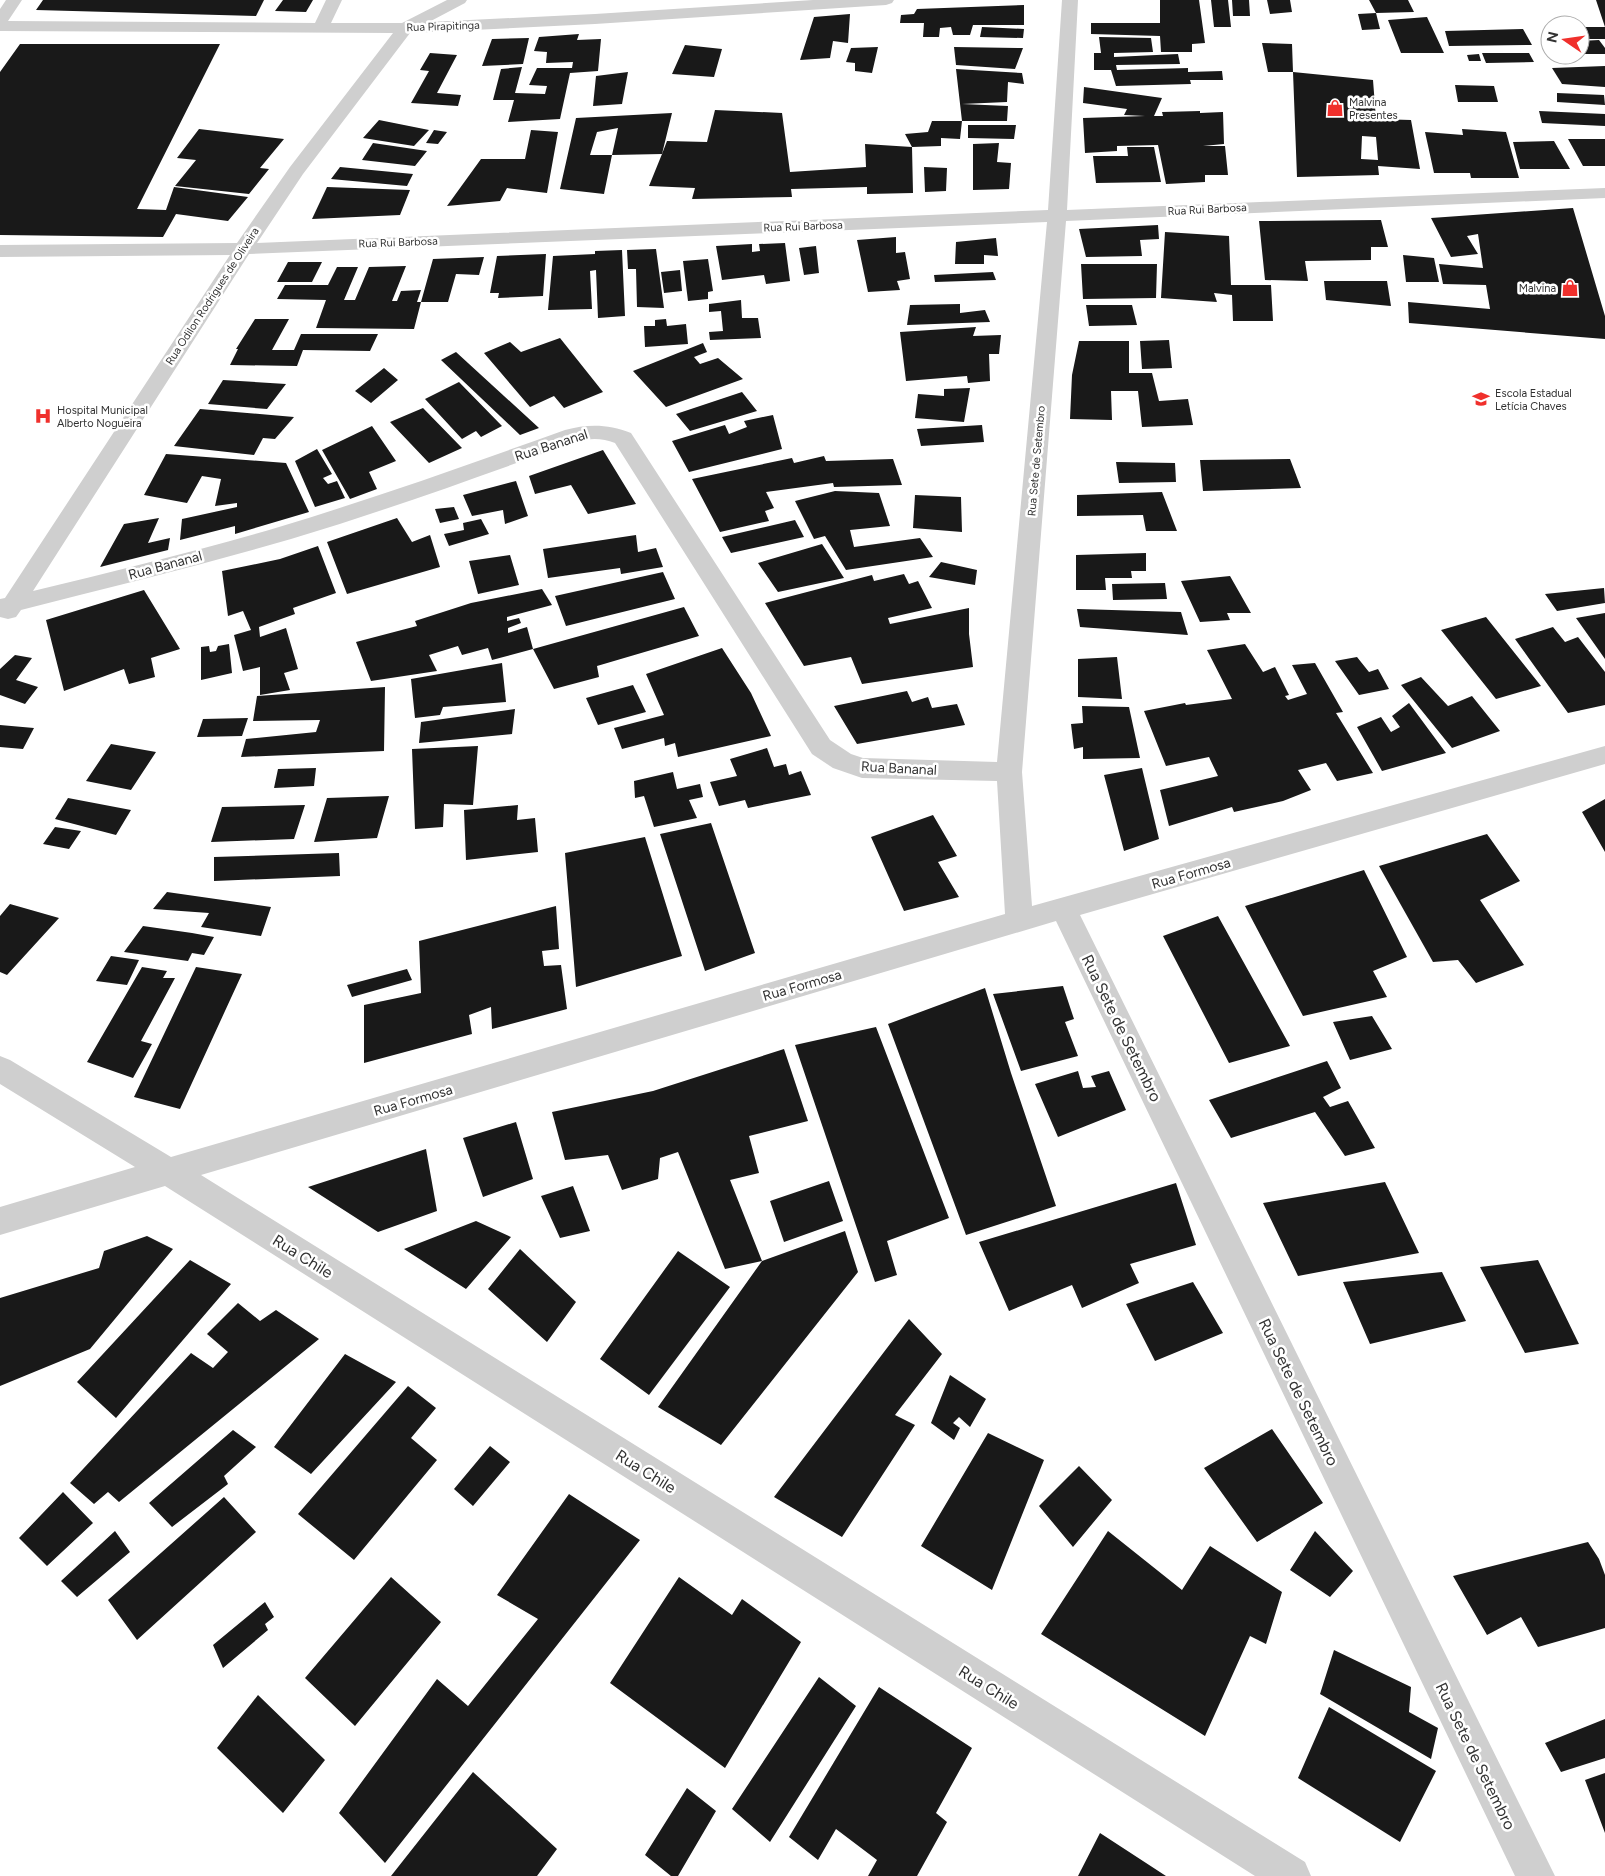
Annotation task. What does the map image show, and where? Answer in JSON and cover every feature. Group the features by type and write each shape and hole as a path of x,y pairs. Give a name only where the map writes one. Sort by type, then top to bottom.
{"street":[{"path":"0,21 14,0"},
{"path":"320,28 334,0"},
{"name":"Rua Odilon Rodrigues de Oliveira","path":"0,624 6,605 296,171 405,28 459,0"},
{"name":"Rua Pirapitinga","path":"0,26 405,28 595,19 886,0"},
{"name":"Rua Sete de Setembro","path":"1019,921 1009,772 1057,215 1070,0"},
{"name":"Rua Rui Barbosa","path":"0,251 243,249 1605,193"},
{"name":"Rua Bananal","path":"6,605 149,570 284,533 420,490 573,435 590,431 609,431 623,438 821,747 842,761 862,768 1009,772"},
{"name":"Rua Formosa","path":"0,1221 1019,921 1605,755"},
{"name":"Rua Sete de Setembro","path":"1064,909 1534,1876"},
{"name":"Rua Chile","path":"0,1069 169,1172 1292,1876"}],"building":[{"path":"43,0 264,0 256,16 36,10"},
{"path":"283,0 313,0 306,12 275,11"},
{"path":"1160,0 1199,0 1205,43 1192,44 1192,52 1161,52 1160,36 1091,34 1091,23 1160,23"},
{"path":"1211,0 1228,0 1231,27 1214,27"},
{"path":"1232,0 1249,0 1250,16 1233,16"},
{"path":"1267,0 1290,0 1292,12 1270,14"},
{"path":"1369,0 1408,0 1414,12 1376,13"},
{"path":"1596,0 1605,0 1605,27"},
{"path":"1024,5 1024,25 973,25 970,35 953,35 951,27 940,28 939,37 923,37 924,23 900,23 901,15 914,14 917,9"},
{"path":"1376,13 1380,29 1362,30 1358,14"},
{"path":"850,14 848,43 833,41 830,58 800,60 814,17"},
{"path":"1427,17 1444,53 1401,53 1388,20"},
{"path":"982,27 1024,29 1023,38 980,37"},
{"path":"1590,27 1605,27 1605,39 1590,39"},
{"path":"1523,29 1532,45 1449,46 1445,31"},
{"path":"579,34 577,40 601,39 598,71 570,73 560,119 508,122 514,100 493,100 501,69 522,67 515,93 545,94 547,86 529,85 537,68 572,68 573,62 546,63 547,52 534,51 539,37"},
{"path":"1099,37 1151,38 1153,52 1114,53 1114,57 1178,54 1180,64 1116,65 1117,70 1188,68 1188,72 1222,71 1223,80 1190,80 1191,84 1116,86 1111,70 1094,70 1094,53 1101,53"},
{"path":"529,38 523,64 482,66 492,39"},
{"path":"1590,40 1599,40 1605,48 1605,54 1590,54"},
{"path":"1262,43 1292,44 1293,72 1268,72"},
{"path":"20,44 220,44 137,209 166,210 174,187 248,197 228,221 176,214 163,237 0,235 0,72"},
{"path":"685,45 722,49 714,77 672,74"},
{"path":"878,47 872,73 855,71 855,63 846,62 851,48"},
{"path":"954,47 1023,48 1015,69 956,65"},
{"path":"430,53 457,55 437,93 461,95 458,106 411,103 429,71 420,70"},
{"path":"1482,53 1529,53 1534,62 1486,63"},
{"path":"1479,54 1481,61 1469,61 1467,55"},
{"path":"1605,66 1605,87 1562,84 1552,68"},
{"path":"956,69 1022,73 1024,84 1008,82 1007,102 962,104 1008,106 1007,121 962,121"},
{"path":"628,72 622,104 593,106 596,76"},
{"name":"Malvina Presentes","path":"1293,72 1373,80 1376,119 1411,120 1420,169 1378,166 1379,175 1297,177","holes":["1362,136 1376,137 1378,160 1361,159"]},
{"path":"1455,85 1494,86 1498,102 1458,102"},
{"path":"1084,87 1162,98 1154,116 1163,116 1162,112 1223,112 1224,144 1203,146 1225,146 1228,175 1205,175 1205,182 1166,184 1158,145 1117,146 1117,151 1085,153 1083,118 1145,116 1124,115 1127,109 1083,103"},
{"path":"1557,93 1604,95 1605,105 1557,102"},
{"path":"715,110 782,113 790,172 866,167 865,144 912,147 913,193 867,194 867,187 791,189 792,197 692,199 695,188 649,186 667,141 707,142"},
{"path":"1539,111 1605,114 1605,126 1542,123"},
{"path":"672,113 662,154 612,155 604,194 560,189 576,118","holes":["618,128 612,155 590,155 597,132"]},
{"path":"379,120 429,130 414,146 363,138"},
{"path":"932,121 962,121 960,139 941,138 941,146 912,147 905,134 928,132"},
{"path":"968,125 1016,125 1014,139 968,138"},
{"path":"199,129 284,139 260,168 269,169 249,194 175,186 196,160 177,158"},
{"path":"1462,129 1506,132 1519,178 1471,178 1470,173 1434,173 1425,132 1463,135"},
{"path":"434,130 447,132 438,144 426,143"},
{"path":"531,130 558,132 547,193 507,188 500,201 447,206 481,159 525,159"},
{"path":"1568,139 1605,139 1605,166 1583,166"},
{"path":"1554,141 1570,169 1520,169 1513,142"},
{"path":"373,143 427,151 415,166 362,160"},
{"path":"999,143 997,162 1011,163 1009,189 973,190 973,144"},
{"path":"1127,147 1154,147 1161,182 1096,183 1093,156 1128,156"},
{"path":"340,167 413,174 407,186 331,179"},
{"path":"924,167 947,168 946,191 925,192"},
{"path":"327,187 410,190 400,215 312,219"},
{"path":"1573,208 1605,316 1605,339 1409,323 1408,302 1490,309 1486,285 1443,284 1439,264 1483,268 1478,234 1467,236 1478,254 1451,257 1431,218"},
{"path":"1381,220 1388,247 1371,247 1371,260 1305,261 1308,281 1265,280 1259,221"},
{"path":"1158,225 1159,239 1140,240 1142,256 1086,257 1079,229"},
{"path":"1165,232 1229,236 1231,285 1271,285 1273,321 1233,321 1232,295 1214,293 1217,302 1161,298"},
{"path":"896,237 896,253 905,252 910,279 897,281 900,290 868,292 857,240"},
{"path":"996,238 998,256 984,255 984,264 955,264 956,242"},
{"path":"785,243 790,281 766,284 764,275 722,280 716,246 752,244 752,252 760,251 759,244"},
{"path":"816,246 819,273 804,275 799,248"},
{"path":"656,249 664,308 637,307 636,269 628,269 627,250"},
{"path":"622,250 625,316 598,318 596,270 590,271 592,309 548,310 553,256 595,254 595,251"},
{"path":"546,254 543,296 498,298 499,293 490,293 497,256"},
{"path":"1403,255 1434,258 1439,282 1406,282"},
{"path":"484,257 479,275 456,274 448,302 421,302 433,259"},
{"path":"708,259 713,291 708,292 708,299 688,301 683,261"},
{"path":"288,262 322,262 312,282 277,282"},
{"path":"1081,264 1157,264 1156,298 1083,299"},
{"path":"406,266 392,301 397,301 401,291 421,290 417,302 421,302 414,329 316,328 326,300 277,299 285,285 328,285 337,267 358,267 344,300 355,300 369,267"},
{"path":"680,270 682,291 664,293 661,272"},
{"path":"993,272 996,280 935,282 934,275"},
{"path":"1324,281 1387,281 1391,306 1326,300"},
{"path":"741,300 742,318 758,318 761,338 710,340 709,332 723,331 721,311 709,312 709,304"},
{"path":"960,304 960,313 985,310 990,322 907,325 910,305"},
{"path":"1086,305 1132,305 1137,325 1089,326"},
{"path":"255,319 289,319 272,350 294,350 301,334 378,334 370,351 303,350 297,366 230,365 238,349 236,349"},
{"path":"666,319 667,326 686,324 688,344 645,347 644,326 655,326 655,320"},
{"path":"976,327 973,336 1001,335 999,354 989,354 990,381 968,383 967,376 906,381 900,332"},
{"path":"560,338 603,392 564,408 554,396 530,407 484,353 510,342 521,352"},
{"path":"1169,340 1172,368 1142,369 1140,341"},
{"path":"1079,341 1129,341 1129,373 1152,373 1159,401 1188,399 1193,425 1142,427 1138,391 1111,391 1112,420 1070,419 1072,375"},
{"path":"703,343 707,352 694,357 700,364 718,358 743,379 666,407 633,371"},
{"path":"456,352 539,428 520,435 441,360"},
{"path":"384,368 398,380 371,403 355,391"},
{"path":"223,380 286,384 267,409 208,404"},
{"path":"459,382 502,426 481,437 476,431 462,439 425,399"},
{"path":"970,388 964,422 915,418 918,394 944,396 944,389"},
{"path":"742,392 757,411 690,431 676,414"},
{"path":"423,408 462,448 429,463 390,422"},
{"path":"200,409 294,417 275,439 263,438 254,455 174,446"},
{"path":"773,415 782,449 689,472 672,441 725,425 729,434 747,427 744,421"},
{"path":"982,425 984,442 921,446 917,429"},
{"path":"372,426 396,461 369,472 377,489 350,499 322,450"},
{"path":"317,449 332,474 323,478 328,484 337,481 345,498 315,507 295,461"},
{"path":"603,450 636,504 588,514 571,485 535,494 529,476"},
{"path":"166,454 286,463 309,512 235,534 235,526 180,540 182,519 237,507 237,503 215,506 221,479 202,476 187,503 144,495"},
{"path":"824,456 826,461 893,459 902,485 834,487 833,483 766,492 774,508 765,511 769,521 720,532 692,479 792,458 794,463"},
{"path":"1290,459 1301,488 1203,491 1200,460"},
{"path":"1116,462 1175,463 1176,482 1119,483"},
{"path":"516,481 528,516 505,524 503,510 472,516 463,495"},
{"path":"835,491 879,493 890,526 850,530 854,547 920,538 933,557 846,570 825,536 814,539 795,501"},
{"path":"1162,492 1177,531 1146,531 1143,515 1077,516 1077,495"},
{"path":"915,495 961,497 962,532 913,528"},
{"path":"454,507 459,519 440,523 435,509"},
{"path":"159,518 148,543 170,538 168,550 100,567 124,524"},
{"path":"397,518 412,542 430,535 440,567 347,594 327,542"},
{"path":"481,519 489,534 449,546 444,534 464,530 463,523"},
{"path":"795,520 804,537 731,553 722,537"},
{"path":"636,535 638,552 656,548 663,567 621,574 620,568 548,578 543,549"},
{"path":"822,544 844,578 778,592 758,563"},
{"path":"318,546 336,593 293,608 295,614 259,627 260,637 286,628 298,669 284,673 290,690 260,695 260,667 243,671 234,635 251,630 243,611 228,616 222,571 280,559"},
{"path":"1146,553 1146,571 1131,571 1132,578 1105,578 1106,590 1076,590 1076,555"},
{"path":"510,555 519,585 478,594 469,561"},
{"path":"941,562 977,570 975,585 929,577"},
{"path":"663,572 675,599 566,626 555,596"},
{"path":"904,574 909,584 918,581 932,608 888,618 890,624 969,608 969,634 973,667 862,684 851,657 804,666 765,603 872,575 874,581"},
{"path":"1230,576 1251,613 1227,613 1230,620 1200,622 1181,581"},
{"path":"1165,583 1167,599 1113,600 1112,584"},
{"path":"1604,588 1605,603 1557,611 1545,594"},
{"path":"542,589 552,605 507,617 507,621 519,618 521,623 508,628 508,633 527,627 533,649 492,660 488,648 462,655 458,646 429,655 437,671 371,681 356,642 417,626 415,621 471,603"},
{"path":"144,590 180,649 151,658 155,677 129,684 124,669 64,691 46,620"},
{"path":"684,607 699,636 597,666 599,677 554,689 533,649"},
{"path":"1077,609 1181,612 1188,635 1080,627"},
{"path":"1605,613 1605,659 1576,618"},
{"path":"1486,617 1541,686 1496,699 1441,630"},
{"path":"1553,627 1565,642 1578,637 1605,672 1605,705 1568,713 1515,639"},
{"path":"229,644 232,673 201,680 201,647 209,646 210,652 216,651 218,646"},
{"path":"1245,644 1263,672 1275,667 1289,695 1285,696 1288,700 1307,694 1292,665 1315,663 1343,712 1336,713 1373,773 1337,781 1326,763 1298,770 1311,790 1283,801 1234,812 1232,807 1169,826 1160,790 1218,776 1209,757 1166,766 1144,711 1185,703 1186,705 1232,699 1207,650"},
{"path":"722,648 751,693 771,736 678,757 675,743 665,746 664,738 622,749 614,728 664,715 646,674"},
{"path":"15,655 32,658 16,680 38,687 25,704 0,695 0,669"},
{"path":"1117,657 1122,699 1078,697 1078,659"},
{"path":"1357,657 1369,672 1378,669 1389,689 1359,695 1335,661"},
{"path":"502,663 506,702 443,707 440,715 415,718 411,679"},
{"path":"1421,677 1448,706 1472,696 1500,731 1452,748 1401,685"},
{"path":"633,685 646,712 598,725 586,698"},
{"path":"385,687 384,751 241,757 246,739 316,732 320,720 253,721 257,696"},
{"path":"907,691 912,702 928,697 932,708 957,704 965,725 857,744 834,706"},
{"path":"1409,703 1446,753 1382,771 1357,727 1381,717 1391,732 1400,727 1392,716"},
{"path":"1082,706 1129,707 1140,758 1083,759 1083,747 1074,749 1071,724 1083,723"},
{"path":"515,709 512,734 419,743 421,722"},
{"path":"248,718 242,736 197,737 203,719"},
{"path":"0,725 34,728 23,749 0,747"},
{"path":"111,744 156,752 131,790 86,781"},
{"path":"478,746 473,805 444,804 443,827 415,829 412,749"},
{"path":"767,748 774,767 786,764 789,775 801,771 811,795 748,808 745,800 719,806 710,782 737,776 730,759"},
{"path":"316,768 314,786 274,788 278,769"},
{"path":"1142,768 1159,839 1124,851 1104,775"},
{"path":"673,772 677,789 700,784 703,797 689,800 697,818 654,827 644,796 635,798 634,781"},
{"path":"389,796 377,838 314,842 327,798"},
{"path":"68,798 131,810 116,835 55,819"},
{"path":"1605,799 1605,852 1582,812"},
{"path":"305,805 294,839 211,842 222,807"},
{"path":"518,805 517,820 535,818 538,852 466,860 464,810"},
{"path":"933,815 957,856 938,862 959,897 904,911 871,837"},
{"path":"711,823 755,953 705,971 660,834"},
{"path":"55,827 81,831 69,849 43,844"},
{"path":"1487,834 1520,881 1480,900 1524,965 1476,983 1458,960 1433,962 1379,866"},
{"path":"645,837 682,956 576,987 565,853"},
{"path":"339,853 340,876 214,881 214,857"},
{"path":"1364,870 1407,957 1373,971 1387,997 1303,1016 1245,906"},
{"path":"167,892 271,907 261,936 201,927 209,913 153,909"},
{"path":"10,904 59,918 7,975 0,972 0,916"},
{"path":"556,906 559,949 542,951 544,966 561,965 567,1009 492,1029 491,1007 469,1015 472,1034 364,1063 364,1005 421,993 419,941"},
{"path":"1218,916 1290,1046 1229,1063 1163,936"},
{"path":"143,926 214,937 204,955 192,953 188,961 124,952"},
{"path":"111,956 139,960 127,985 96,981"},
{"path":"142,967 167,971 163,978 175,978 141,1041 152,1044 133,1078 87,1062"},
{"path":"196,967 242,974 180,1109 134,1097"},
{"path":"407,969 412,980 352,997 347,985"},
{"path":"1063,986 1074,1019 1065,1022 1078,1056 1021,1071 993,994"},
{"path":"985,988 1011,1073 1056,1206 966,1235 888,1024"},
{"path":"1372,1016 1392,1049 1350,1060 1333,1022"},
{"path":"876,1027 949,1218 887,1241 897,1275 875,1282 795,1045"},
{"path":"784,1049 808,1121 749,1136 759,1173 730,1180 762,1261 725,1269 678,1152 660,1158 658,1179 622,1190 608,1155 565,1160 552,1112 653,1091"},
{"path":"1327,1061 1341,1088 1323,1097 1330,1107 1348,1101 1375,1148 1345,1156 1315,1112 1231,1138 1209,1100"},
{"path":"1078,1071 1083,1088 1096,1087 1091,1076 1109,1071 1126,1110 1058,1137 1035,1084"},
{"path":"516,1122 533,1179 483,1197 463,1138"},
{"path":"426,1149 437,1211 378,1232 308,1187"},
{"path":"829,1181 843,1221 784,1242 770,1201"},
{"path":"1385,1182 1419,1253 1298,1276 1263,1203"},
{"path":"1176,1183 1196,1245 1130,1264 1139,1283 1082,1308 1072,1285 1009,1311 979,1242"},
{"path":"573,1186 590,1231 560,1238 541,1196"},
{"path":"476,1221 511,1237 466,1289 404,1249"},
{"path":"845,1231 858,1272 721,1445 658,1407 762,1261"},
{"path":"147,1236 173,1249 90,1349 0,1386 0,1298 99,1268 104,1251"},
{"path":"520,1249 576,1302 547,1342 488,1289"},
{"path":"678,1251 730,1287 649,1395 600,1359"},
{"path":"190,1260 231,1284 116,1418 77,1382"},
{"path":"1538,1260 1579,1344 1525,1353 1480,1267"},
{"path":"1442,1272 1466,1321 1370,1344 1343,1282"},
{"path":"1193,1282 1223,1333 1155,1361 1126,1304"},
{"path":"238,1303 260,1321 276,1310 319,1339 119,1502 108,1492 94,1504 70,1483 191,1353 213,1368 228,1352 207,1334"},
{"path":"909,1319 942,1354 895,1415 915,1425 842,1537 774,1497"},
{"path":"345,1354 396,1382 311,1474 274,1447"},
{"path":"950,1375 986,1399 970,1427 959,1417 953,1423 960,1428 954,1440 931,1423"},
{"path":"408,1386 436,1408 411,1438 437,1460 354,1560 298,1514"},
{"path":"1272,1429 1323,1503 1257,1542 1204,1468"},
{"path":"233,1430 256,1447 224,1476 228,1484 172,1527 149,1503"},
{"path":"988,1433 1044,1460 992,1590 921,1546"},
{"path":"490,1446 510,1462 473,1506 454,1489"},
{"path":"1079,1466 1112,1500 1073,1547 1039,1506"},
{"path":"63,1492 93,1523 47,1566 19,1538"},
{"path":"569,1494 640,1540 385,1863 339,1813 437,1679 468,1706 538,1619 497,1595"},
{"path":"224,1497 256,1532 137,1640 108,1600"},
{"path":"115,1531 130,1552 77,1597 61,1581"},
{"path":"1108,1531 1182,1590 1210,1546 1282,1592 1266,1644 1250,1636 1205,1736 1041,1634"},
{"path":"1315,1531 1353,1571 1330,1597 1290,1570"},
{"path":"1588,1542 1599,1559 1605,1575 1605,1628 1538,1647 1521,1617 1487,1635 1453,1576"},
{"path":"391,1577 441,1622 355,1726 305,1678"},
{"path":"679,1577 732,1615 742,1599 801,1642 725,1768 610,1683"},
{"path":"265,1602 274,1617 265,1624 268,1630 223,1668 213,1645"},
{"path":"1334,1650 1411,1687 1409,1712 1438,1728 1431,1759 1320,1694"},
{"path":"819,1677 856,1706 770,1842 732,1809"},
{"path":"879,1687 972,1748 936,1813 947,1822 917,1876 868,1876 877,1860 836,1829 818,1860 789,1837"},
{"path":"258,1695 325,1760 283,1813 217,1748"},
{"path":"1329,1707 1436,1771 1400,1842 1298,1778"},
{"path":"1605,1719 1605,1758 1561,1772 1545,1743"},
{"path":"473,1772 557,1849 537,1876 391,1876"},
{"path":"1605,1773 1605,1833 1585,1780"},
{"path":"687,1788 716,1811 678,1876 671,1876 645,1855"},
{"path":"1100,1833 1166,1876 1078,1876"}],"place":[{"name":"Malvina Presentes","path":"1335,108"},
{"name":"Malvina","path":"1570,288"},
{"name":"Escola Estadual Letícia Chaves","path":"1481,399"},
{"name":"Hospital Municipal Alberto Nogueira","path":"43,416"}]}
